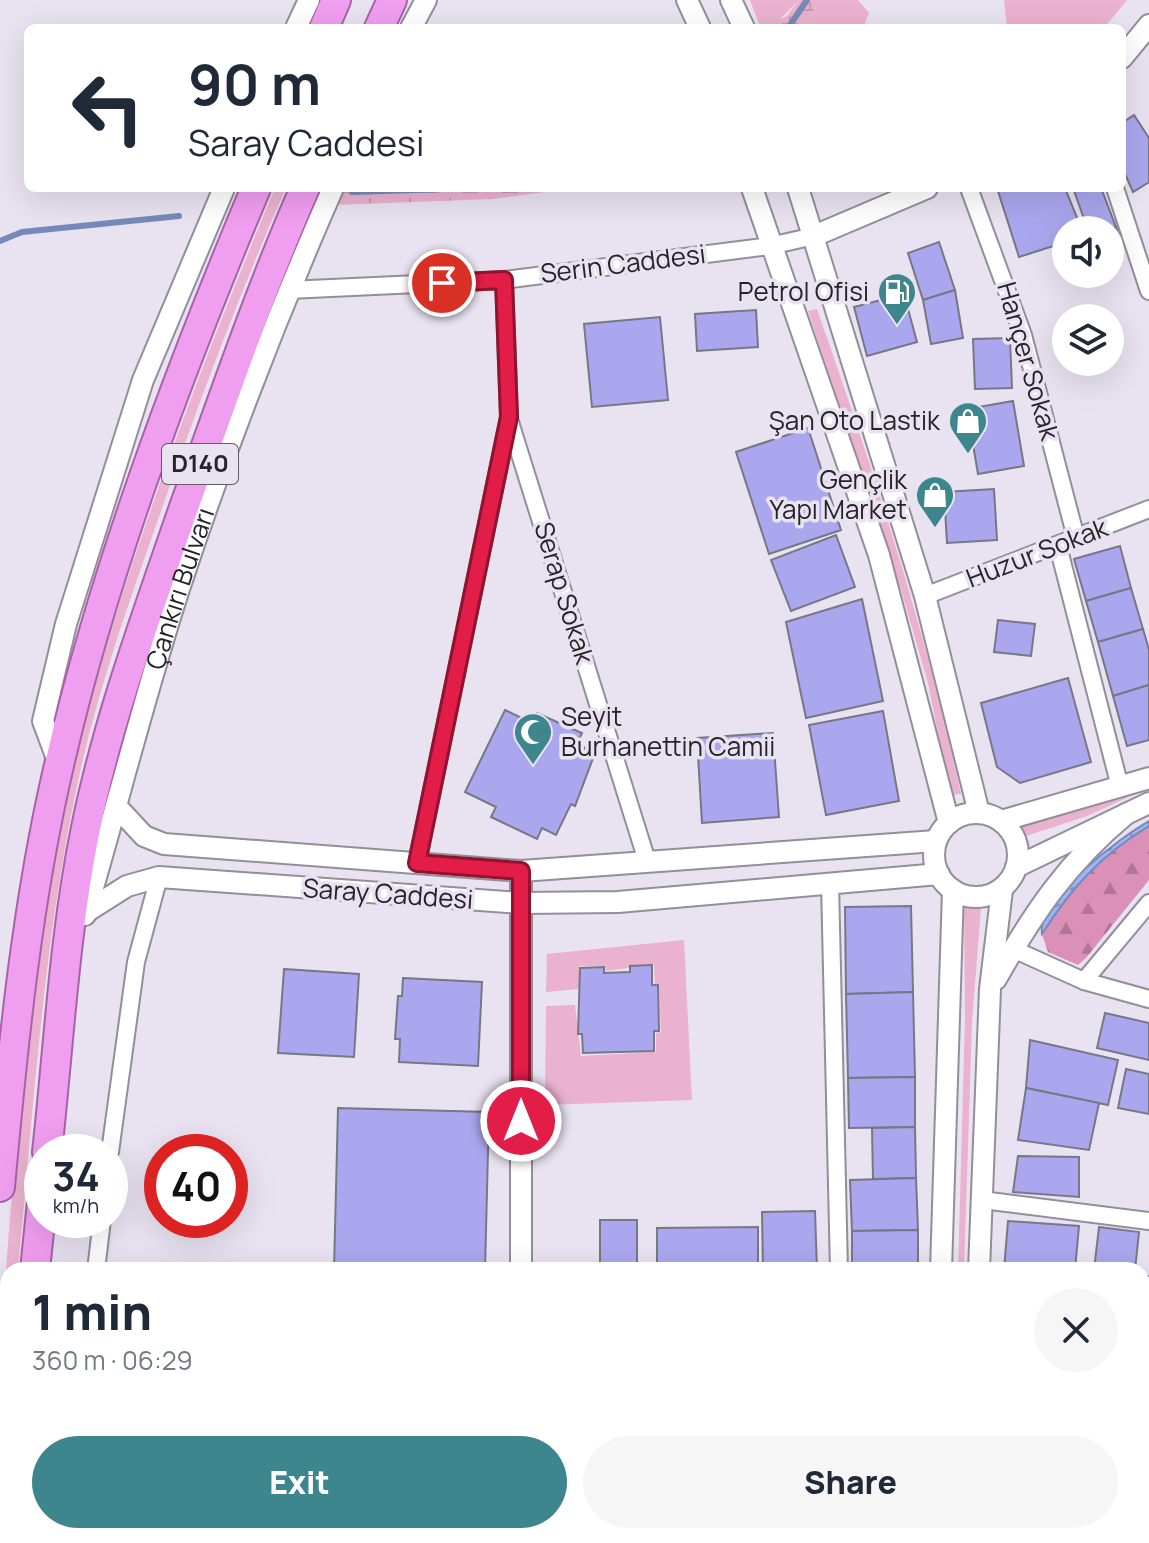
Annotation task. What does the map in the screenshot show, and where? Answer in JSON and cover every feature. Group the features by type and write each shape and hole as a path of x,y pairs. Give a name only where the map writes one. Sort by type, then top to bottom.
{"highway":[{"path":"326,24 336,0"},
{"path":"381,24 392,0"},
{"name":"D140","path":"0,1187 18,1012 59,764 69,721 145,479 218,277 254,192"},
{"name":"Çankırı Bulvarı","path":"49,1134 61,1000 83,845 106,744 126,675 230,378 303,192"},
{"path":"36,1262 38,1238"}],"street":[{"path":"298,24 309,0"},
{"path":"413,24 426,0"},
{"path":"687,0 698,24"},
{"path":"731,0 742,24"},
{"path":"1126,53 1149,25"},
{"path":"59,764 43,721 66,624 143,380 222,192"},
{"name":"Çankırı Bulvarı","path":"61,1000 179,591 237,421 288,290 331,192"},
{"path":"753,192 879,555 949,823"},
{"path":"799,192 925,596 979,813"},
{"path":"814,236 918,192"},
{"name":"Hançer Sokak","path":"970,192 1023,335 1076,538"},
{"path":"1116,192 1149,291"},
{"name":"Serin Caddesi","path":"288,290 504,280 770,246 814,236"},
{"path":"417,863 509,417 504,280"},
{"name":"Serap Sokak","path":"509,417 647,861"},
{"name":"Huzur Sokak","path":"925,596 1149,509"},
{"path":"1058,546 1120,787"},
{"path":"1001,821 1149,778"},
{"path":"979,1262 990,989 1002,890 1016,867 1149,803"},
{"name":"Saray Caddesi","path":"117,807 144,836 164,844 521,871 936,841"},
{"path":"1002,890 978,897 953,890 939,874 935,863 936,841 949,823 958,817 979,813 1001,821 1015,839 1016,867"},
{"path":"990,989 1066,870 1126,814"},
{"path":"521,871 521,1262"},
{"name":"Saray Caddesi","path":"86,912 127,886 159,877 521,903 618,902 939,874"},
{"path":"112,1134 136,962 159,877"},
{"path":"830,883 839,1262"},
{"path":"941,1262 953,890"},
{"path":"1084,981 1149,903"},
{"path":"1013,949 1084,981 1149,999"},
{"path":"982,1200 1149,1221"},
{"path":"97,1262 100,1238"}],"green space":[{"path":"750,0 799,0 776,23 759,24"},
{"path":"799,0 819,0 806,24 768,24 787,16"},
{"path":"819,0 858,0 869,13 865,24 806,24"},
{"path":"1004,0 1127,0 1107,24 1007,24"},
{"path":"273,192 284,192 189,431 102,686 76,791 55,909 30,1134 24,1134 24,1202 19,1262 7,1262 28,1048 56,842 68,783 117,610 192,397"},
{"path":"338,192 543,192 493,199 333,205"},
{"path":"817,309 896,549 931,671 961,794 950,795 928,683 902,593 808,311"},
{"path":"1134,791 1135,794 1087,816 1017,839 1015,825 1075,812"},
{"path":"1149,826 1149,880 1078,965 1048,952 1042,934 1064,902 1102,860"},
{"path":"964,908 981,908 972,1022 964,1262 958,1262 965,1019"},
{"path":"684,940 692,1100 545,1105 546,1006 575,1005 581,1056 656,1052 656,1033 661,1032 659,984 655,984 654,964 606,971 605,966 579,966 579,989 546,992 547,954"}],"water":[{"path":"1149,821 1149,826 1117,848 1089,873 1042,934 1044,920 1052,904 1066,887 1102,854"}],"building":[{"path":"1134,115 1149,138 1149,182 1133,192 1126,176 1126,120"},
{"path":"998,192 1067,192 1076,216 1052,216 1052,246 1019,257"},
{"path":"1074,192 1103,192 1112,216 1083,216"},
{"path":"939,242 955,290 923,300 908,253"},
{"path":"955,290 963,338 931,344 923,300"},
{"path":"904,294 917,342 867,356 854,307"},
{"path":"756,310 758,347 697,351 695,314"},
{"path":"660,317 668,400 592,407 584,324"},
{"path":"1010,338 1012,388 975,389 973,339"},
{"path":"1013,401 1024,466 978,474 967,409"},
{"path":"808,428 841,530 769,554 736,452"},
{"path":"994,489 997,540 947,543 944,492"},
{"path":"836,535 855,587 791,611 771,560"},
{"path":"1120,546 1131,588 1086,601 1074,559"},
{"path":"1131,588 1143,629 1098,642 1086,601"},
{"path":"862,599 883,701 806,718 786,622"},
{"path":"998,620 1035,624 1031,656 994,652"},
{"path":"1143,629 1149,650 1149,685 1113,696 1098,642"},
{"path":"1068,678 1091,762 1020,783 997,767 981,703"},
{"path":"1149,685 1149,740 1127,746 1113,696"},
{"name":"Seyit Burhanettin Camii","path":"505,710 532,723 537,713 582,733 577,744 595,753 575,806 571,804 556,835 542,828 537,839 491,817 496,807 465,792"},
{"path":"883,711 899,801 826,815 809,725"},
{"path":"773,733 779,817 702,823 697,738"},
{"path":"911,906 913,992 846,994 845,907"},
{"path":"652,965 652,985 658,985 659,1031 654,1031 654,1051 583,1053 582,1034 578,1034 580,968 604,967 604,973 630,972 630,966"},
{"path":"284,969 359,974 354,1057 278,1053"},
{"path":"403,978 482,982 478,1066 399,1062 400,1039 395,1039 398,996 402,996"},
{"path":"913,992 915,1077 848,1078 846,994"},
{"path":"1105,1013 1149,1023 1149,1060 1097,1048"},
{"path":"1030,1040 1118,1060 1108,1105 1026,1088"},
{"path":"1126,1069 1149,1074 1149,1114 1118,1108"},
{"path":"915,1077 915,1127 849,1128 848,1078"},
{"path":"1026,1088 1099,1103 1089,1150 1018,1140"},
{"path":"338,1108 489,1112 485,1262 334,1262"},
{"path":"915,1127 916,1178 873,1179 872,1128"},
{"path":"1018,1156 1079,1157 1079,1197 1013,1192"},
{"path":"916,1178 918,1230 852,1231 850,1180"},
{"path":"815,1211 817,1262 763,1262 762,1212"},
{"path":"600,1220 637,1220 637,1262 600,1262"},
{"path":"1008,1221 1079,1226 1076,1262 1005,1262"},
{"path":"758,1227 758,1262 657,1262 657,1228"},
{"path":"1099,1227 1139,1232 1136,1262 1095,1262"},
{"path":"918,1230 918,1262 852,1262 852,1231"}],"waterway":[{"path":"791,24 807,0"},
{"path":"0,241 22,232 179,216"}],"place":[{"name":"Petrol Ofisi","path":"897,326"},
{"name":"Şan Oto Lastik","path":"968,455"},
{"name":"Gençlik Yapı Market","path":"935,529"},
{"name":"Seyit Burhanettin Camii","path":"533,766"}],"route":[{"path":"442,283 504,280 509,417 417,863 521,871 521,1121"}]}
